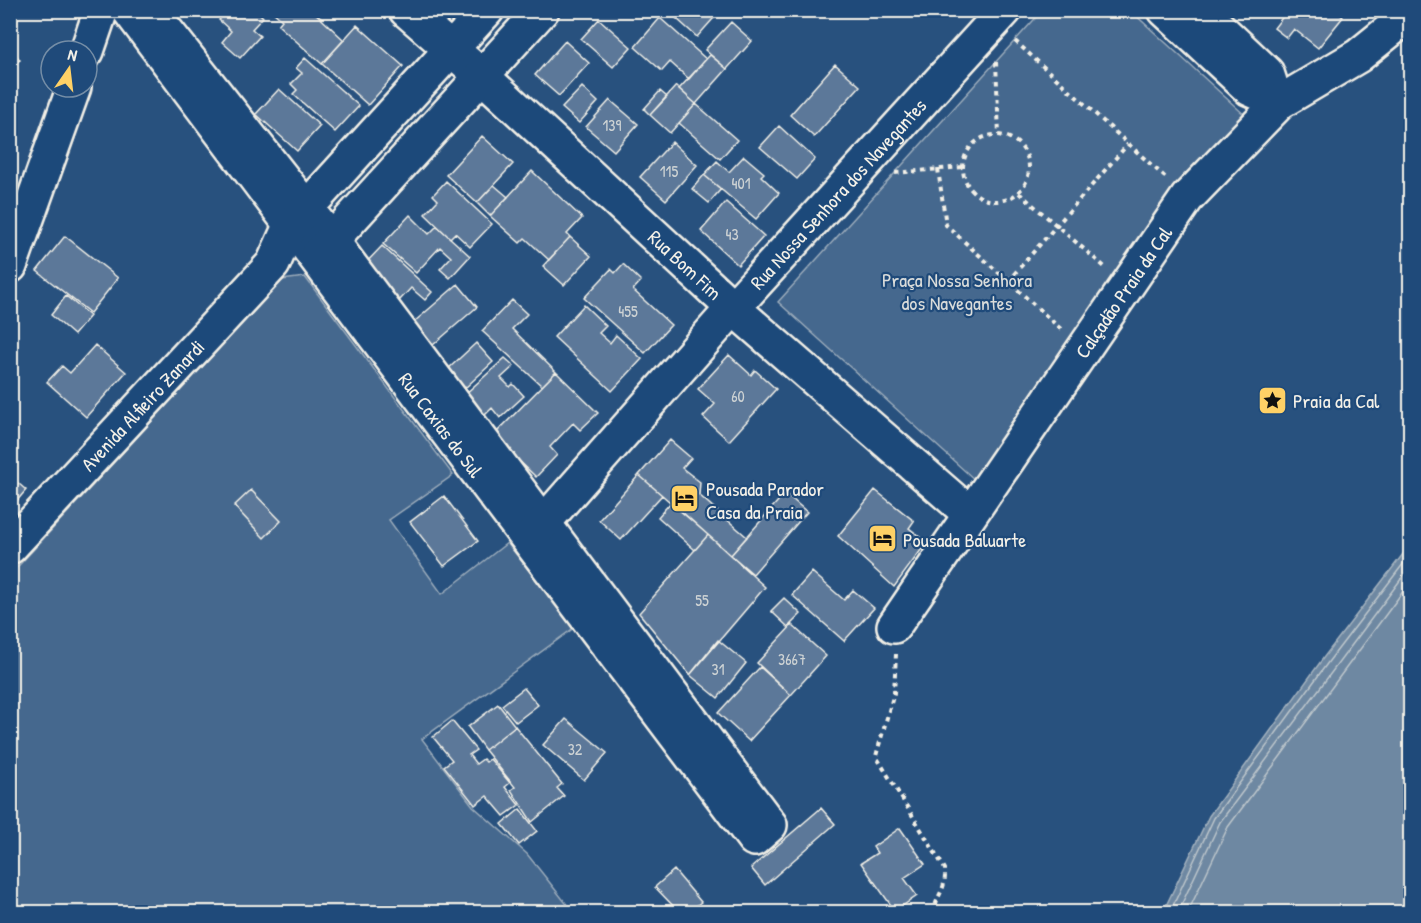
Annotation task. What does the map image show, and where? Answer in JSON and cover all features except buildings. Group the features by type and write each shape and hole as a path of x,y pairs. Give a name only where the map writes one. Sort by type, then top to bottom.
{"street":[{"path":"91,39 101,10"},
{"name":"Rua Caxias do Sul","path":"129,10 324,249 762,832"},
{"name":"Rua Caxias do Sul","path":"150,10 298,218"},
{"name":"Rua Bom Fim","path":"406,10 482,76 733,308 969,513"},
{"name":"Avenida Alfieiro Zanardi","path":"10,547 273,264 298,218 487,10"},
{"path":"273,264 324,249 542,10"},
{"path":"1165,10 1258,81 1200,10"},
{"name":"Calçadão Praia da Cal","path":"894,626 969,513 1187,198 1280,102 1358,56 1410,14"},
{"name":"Rua Nossa Senhora dos Navegantes","path":"537,532 733,308 1000,16"},
{"path":"10,266 16,227 69,99"}],"path":[{"path":"1000,16 1128,144 1187,198"},
{"path":"999,135 1000,16"},
{"path":"999,135 1010,138 1026,152 1029,174 1019,193 999,201 978,195 969,188 963,167 970,147 978,140 999,135"},
{"path":"1008,281 1128,144"},
{"path":"854,176 963,167"},
{"path":"938,169 946,225 1083,349"},
{"path":"1019,193 1126,286"},
{"path":"894,626 896,644 894,693 876,756 945,869 946,887 936,900 934,912"}],"green space":[{"name":"Praça Nossa Senhora dos Navegantes","path":"1042,11 1131,11 1248,118 976,481 778,302"},
{"path":"305,277 453,475 389,520 442,594 507,543 575,627 422,739 473,806 527,854 573,912 11,912 10,575 282,280"}],"water":[{"path":"1410,545 1410,912 1163,912 1209,816 1324,657"}],"place":[{"name":"Praia da Cal","path":"1272,400"},
{"name":"Pousada Parador Casa da Praia","path":"685,499"},
{"name":"Pousada Baluarte","path":"882,539"}]}
